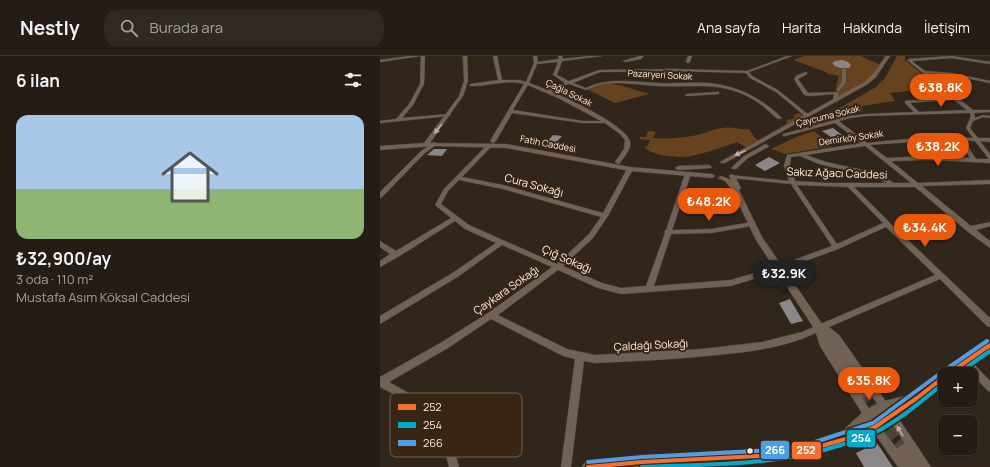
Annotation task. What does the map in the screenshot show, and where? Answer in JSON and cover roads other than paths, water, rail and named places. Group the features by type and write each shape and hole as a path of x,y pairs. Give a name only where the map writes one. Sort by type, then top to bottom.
{"main road":[{"path":"433,141 457,105 465,89 465,56"},
{"path":"451,121 469,93 471,84 470,56"},
{"path":"723,162 866,83 874,76 888,56"},
{"path":"778,139 870,85 879,77 894,56"},
{"name":"Fatih Caddesi","path":"380,148 433,141"},
{"name":"Fatih Caddesi","path":"380,145 433,141 523,144 618,162 674,168 709,167 714,163 723,162"},
{"name":"Fatih Caddesi","path":"492,143 630,168 716,177 733,172"},
{"path":"733,172 746,157 771,143"},
{"path":"723,162 729,164 780,266"},
{"path":"709,167 708,172 716,177 727,180 735,189 752,224 865,392"},
{"path":"957,367 990,345"},
{"path":"588,467 667,464 777,455 808,450 842,440 875,426 892,416 938,382"},
{"path":"842,440 868,415 884,406 917,398"},
{"path":"912,467 904,450 920,467"}],"street":[{"path":"380,61 419,56"},
{"path":"398,120 410,105 422,84 423,56"},
{"path":"494,56 500,81"},
{"path":"534,56 536,63 560,58 599,58"},
{"path":"625,61 640,58 642,56"},
{"path":"688,62 690,56"},
{"path":"548,91 586,75 604,71 675,70 747,72 790,56"},
{"path":"910,58 951,57 990,63"},
{"path":"560,58 555,75 567,82"},
{"path":"910,58 923,72 957,98 971,111 973,116 968,128 990,158"},
{"name":"Çığ Sokağı","path":"536,63 527,83 492,143 446,190 438,205 468,227 500,243 559,266 601,286 621,291 731,283 836,247 887,224"},
{"path":"601,66 604,71"},
{"path":"838,90 844,82 844,68"},
{"path":"651,84 652,71"},
{"path":"747,72 751,78 777,91 808,116"},
{"path":"923,72 952,74 990,82"},
{"path":"806,73 797,77 796,79 804,92 810,95 837,93 835,101"},
{"name":"Çağla Sokak","path":"471,84 500,81 521,81 548,91 607,122 624,134 628,141 628,147 618,162"},
{"name":"Pazaryeri Sokak","path":"567,82 586,88 594,84 604,82 629,81 651,84 705,84 718,86 751,96 780,118"},
{"path":"687,95 717,93"},
{"path":"917,113 907,102 957,98"},
{"path":"511,111 583,122 607,122"},
{"name":"Çaycuma Sokak","path":"784,135 836,121 866,115 990,111"},
{"path":"380,122 449,115"},
{"path":"970,121 983,116 990,117"},
{"path":"836,121 990,245"},
{"path":"960,138 974,160"},
{"name":"Demirköy Sokak","path":"792,182 787,166 788,157 801,154 902,140 960,138 990,140"},
{"path":"380,196 433,141"},
{"path":"801,154 822,164 870,172 881,177 892,185"},
{"path":"886,160 929,158 990,161"},
{"name":"Çaykara Sokağı","path":"380,382 445,345 491,315 559,266 591,236 605,216 630,168"},
{"name":"Sakız Ağacı Caddesi","path":"733,172 764,181 849,185 916,185 990,182"},
{"path":"649,289 667,232 688,174"},
{"name":"Cura Sokağı","path":"457,178 503,187 605,216"},
{"path":"792,182 836,247"},
{"path":"849,185 940,276 990,323"},
{"path":"380,190 387,190"},
{"path":"380,264 456,218"},
{"path":"667,232 711,231 752,224"},
{"path":"970,229 990,224"},
{"path":"380,243 396,255"},
{"path":"380,320 442,284 480,259 500,243"},
{"name":"Çaldağı Sokağı","path":"491,315 566,353 595,359 702,353 762,346 803,335 940,276"},
{"path":"820,327 836,338 884,406"},
{"path":"820,327 823,343 868,415"},
{"path":"566,467 580,356"},
{"path":"965,361 990,387"},
{"path":"380,382 400,393"},
{"path":"892,416 926,467"},
{"path":"875,426 904,467"},
{"path":"452,457 454,467"}],"tunnel":[{"path":"863,393 902,451"},
{"path":"884,414 907,448"}]}
